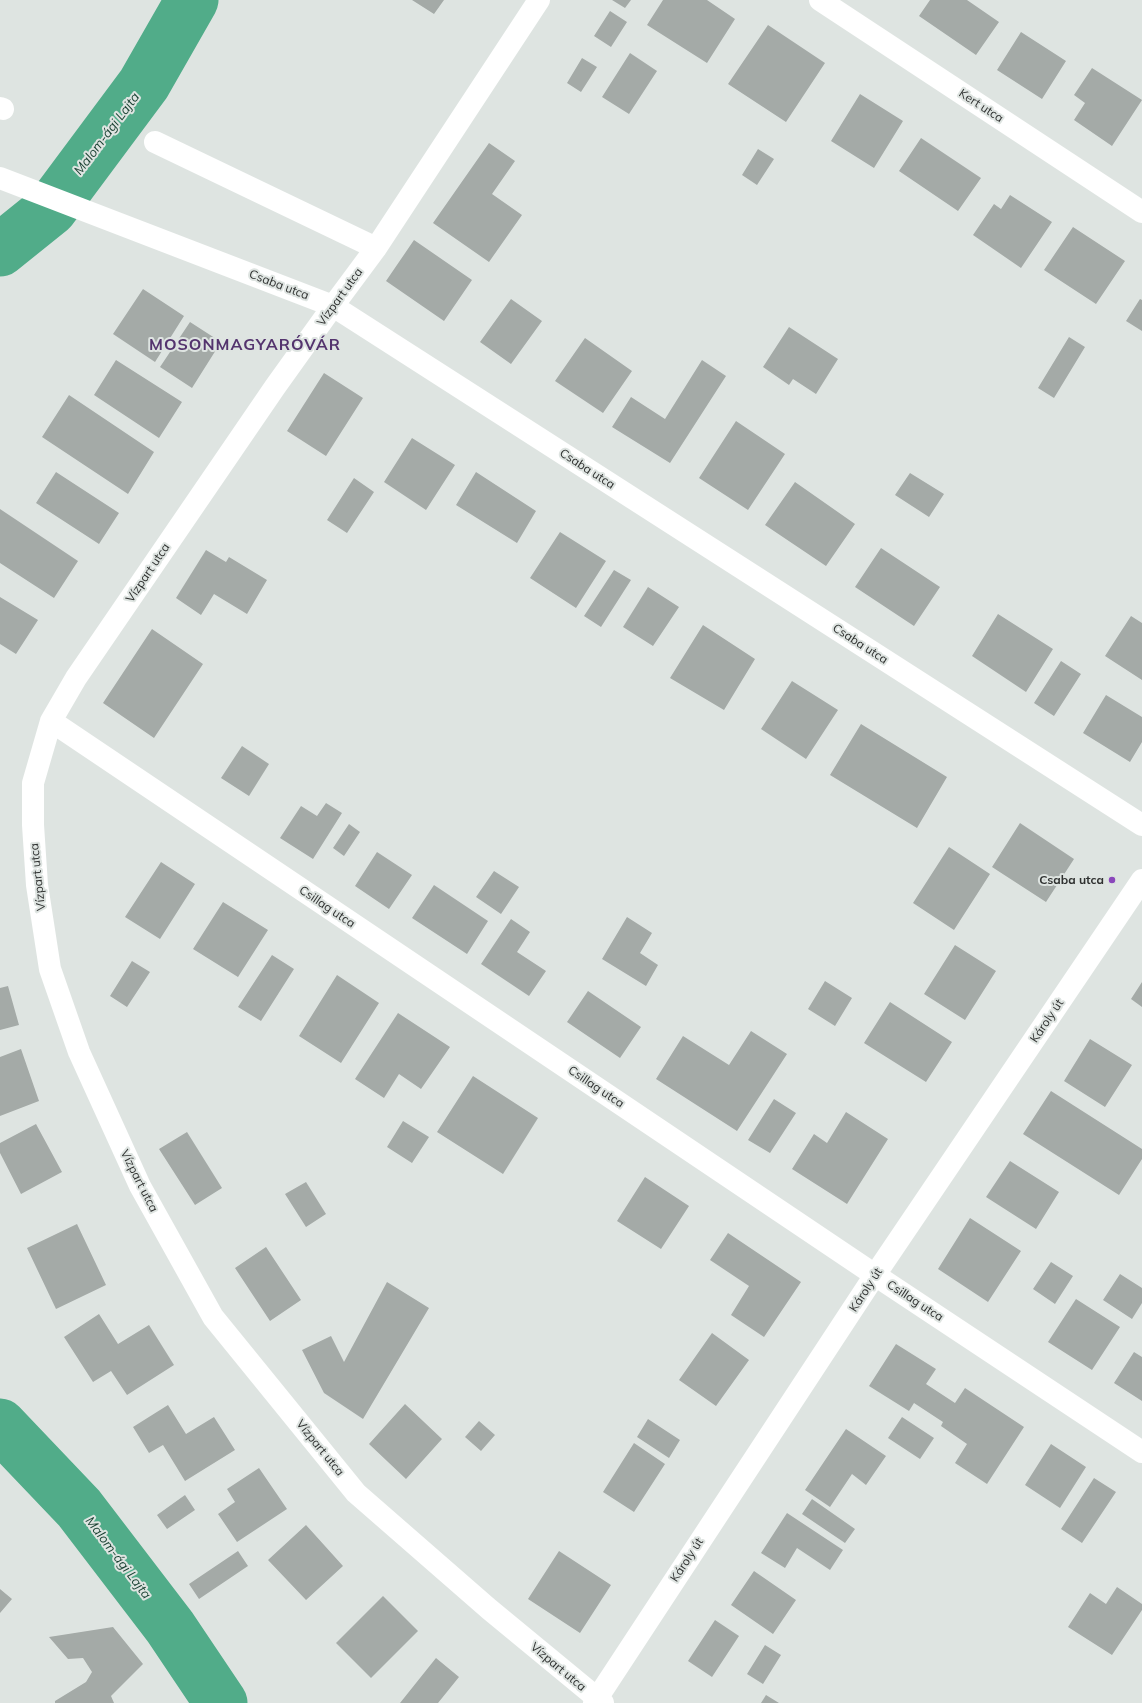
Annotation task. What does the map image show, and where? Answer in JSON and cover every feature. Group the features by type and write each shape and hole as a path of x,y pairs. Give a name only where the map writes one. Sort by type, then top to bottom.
{"street":[{"name":"Vízpart utca","path":"539,0 376,248 332,306 275,387 76,678 51,721 33,783 32,825 37,885 50,969 79,1052 144,1193 213,1317 356,1493 598,1702"},
{"name":"Kert utca","path":"820,0 1142,212"},
{"path":"155,142 376,248"},
{"name":"Csaba utca","path":"0,178 100,215 332,306 1142,825"},
{"name":"Csillag utca","path":"51,721 875,1275 1142,1452"},
{"name":"Károly út","path":"598,1702 875,1275 1142,880"}],"building":[{"path":"412,0 444,0 434,14"},
{"path":"612,0 631,0 625,8"},
{"path":"663,0 707,0 735,19 707,63 647,25"},
{"path":"930,0 967,0 999,22 976,55 919,16"},
{"path":"610,11 627,22 611,47 594,36"},
{"path":"768,25 825,63 786,122 728,84"},
{"path":"1021,32 1066,61 1042,99 997,70"},
{"path":"630,53 657,71 629,114 602,97"},
{"path":"582,58 597,67 581,92 567,83"},
{"path":"1092,68 1142,100 1112,146 1074,120 1085,103 1074,95"},
{"path":"860,94 903,121 874,168 831,141"},
{"path":"921,138 981,178 958,211 899,171"},
{"path":"489,143 515,161 492,194 522,215 489,262 433,223"},
{"path":"758,149 774,159 757,185 742,175"},
{"path":"1010,195 1052,222 1021,268 973,235 994,204 1001,209"},
{"path":"1073,227 1125,261 1096,304 1044,270"},
{"path":"414,240 472,280 444,321 386,281"},
{"path":"143,289 184,316 155,362 113,334"},
{"path":"511,299 542,321 511,364 480,342"},
{"path":"1140,299 1142,300 1142,331 1126,321"},
{"path":"190,322 221,342 192,388 160,367"},
{"path":"789,327 838,359 816,394 793,379 789,385 763,367"},
{"path":"1069,337 1085,347 1054,398 1038,388"},
{"path":"585,338 632,371 603,413 555,381"},
{"path":"116,360 182,402 159,438 94,395"},
{"path":"702,360 726,376 670,463 612,427 631,397 665,419"},
{"path":"324,373 363,398 326,456 287,431"},
{"path":"69,395 154,452 128,494 42,437"},
{"path":"736,421 785,454 748,510 699,478"},
{"path":"412,438 455,465 426,510 384,482"},
{"path":"56,472 119,513 99,544 36,503"},
{"path":"476,472 536,511 517,543 456,505"},
{"path":"910,473 944,494 929,517 895,495"},
{"path":"354,478 374,492 347,533 327,520"},
{"path":"795,482 855,524 826,566 765,525"},
{"path":"0,509 78,561 54,598 0,563"},
{"path":"560,532 606,561 576,608 530,578"},
{"path":"881,548 940,587 914,626 855,587"},
{"path":"206,550 226,562 229,557 267,580 247,614 214,594 201,615 176,598"},
{"path":"614,570 631,580 601,627 584,616"},
{"path":"648,587 679,607 653,646 623,627"},
{"path":"0,597 38,620 16,654 0,644"},
{"path":"998,614 1053,649 1026,692 972,656"},
{"path":"1131,616 1142,623 1142,680 1105,656"},
{"path":"703,625 755,659 724,710 670,678"},
{"path":"152,629 203,664 154,738 103,703"},
{"path":"1061,661 1081,674 1054,716 1034,703"},
{"path":"792,681 838,710 806,759 761,729"},
{"path":"1106,695 1142,717 1142,742 1130,762 1083,733"},
{"path":"861,724 947,777 917,828 830,775"},
{"path":"242,746 269,764 249,796 221,778"},
{"path":"326,803 342,813 313,859 280,838 301,806 317,816"},
{"path":"1020,823 1074,859 1046,902 992,867"},
{"path":"349,824 360,832 344,856 333,848"},
{"path":"949,847 990,874 954,930 913,903"},
{"path":"377,852 412,875 389,909 355,886"},
{"path":"161,862 195,884 160,939 125,917"},
{"path":"494,871 519,887 501,914 476,897"},
{"path":"434,885 488,921 467,954 412,918"},
{"path":"223,902 268,930 238,977 193,949"},
{"path":"627,917 652,933 640,953 658,965 646,986 602,959"},
{"path":"511,919 530,932 517,952 546,971 529,996 481,964"},
{"path":"955,945 996,971 965,1020 924,994"},
{"path":"272,955 294,969 261,1021 238,1007"},
{"path":"132,961 150,972 127,1007 110,996"},
{"path":"337,975 379,1003 341,1063 299,1036"},
{"path":"825,981 852,998 835,1026 808,1009"},
{"path":"1142,982 1142,1007 1131,999"},
{"path":"8,986 19,1025 0,1030 0,988"},
{"path":"588,991 641,1027 620,1058 567,1022"},
{"path":"890,1002 952,1042 926,1082 864,1043"},
{"path":"398,1013 450,1047 421,1089 399,1074 384,1098 355,1079"},
{"path":"751,1031 787,1054 737,1131 656,1079 683,1036 729,1065"},
{"path":"1090,1039 1132,1065 1105,1107 1064,1081"},
{"path":"21,1049 39,1101 0,1116 0,1057"},
{"path":"473,1076 538,1118 503,1174 437,1132"},
{"path":"1051,1091 1142,1149 1142,1159 1119,1195 1023,1134"},
{"path":"774,1099 796,1113 770,1153 748,1140"},
{"path":"846,1112 888,1139 847,1204 792,1169 814,1134 827,1143"},
{"path":"403,1121 429,1137 412,1163 387,1147"},
{"path":"36,1124 62,1172 21,1194 0,1153 0,1143"},
{"path":"187,1132 222,1188 195,1205 159,1149"},
{"path":"1010,1161 1059,1192 1036,1229 986,1197"},
{"path":"645,1177 689,1206 661,1249 617,1221"},
{"path":"306,1182 326,1214 306,1227 285,1194"},
{"path":"970,1218 1021,1251 988,1302 938,1269"},
{"path":"77,1224 106,1285 56,1309 27,1248"},
{"path":"728,1233 801,1282 764,1337 731,1315 749,1286 710,1260"},
{"path":"266,1247 301,1300 270,1321 235,1268"},
{"path":"1051,1262 1073,1276 1055,1304 1033,1289"},
{"path":"1120,1274 1142,1288 1142,1303 1132,1319 1103,1300"},
{"path":"387,1282 429,1308 363,1419 324,1393 302,1350 331,1336 344,1362"},
{"path":"1076,1299 1120,1327 1092,1370 1048,1342"},
{"path":"99,1314 118,1344 149,1325 174,1365 127,1395 111,1371 93,1382 64,1337"},
{"path":"712,1333 749,1360 716,1406 679,1380"},
{"path":"896,1344 936,1369 926,1384 955,1403 965,1388 1024,1427 987,1484 955,1463 967,1444 941,1426 943,1422 914,1403 909,1411 869,1386"},
{"path":"1134,1352 1142,1357 1142,1401 1114,1383"},
{"path":"405,1404 442,1439 406,1479 369,1444"},
{"path":"168,1405 186,1434 214,1417 235,1450 185,1481 163,1445 149,1453 133,1427"},
{"path":"902,1417 934,1438 920,1459 888,1438"},
{"path":"648,1419 680,1440 669,1458 637,1437"},
{"path":"479,1421 495,1435 481,1451 465,1437"},
{"path":"846,1429 886,1456 866,1485 852,1474 830,1507 805,1490"},
{"path":"634,1443 665,1464 634,1512 603,1492"},
{"path":"1051,1444 1086,1467 1060,1508 1025,1485"},
{"path":"259,1468 287,1509 237,1542 218,1514 235,1502 227,1489"},
{"path":"1094,1478 1116,1492 1082,1543 1061,1529"},
{"path":"185,1495 195,1510 167,1529 157,1515"},
{"path":"812,1499 855,1529 845,1543 802,1514"},
{"path":"787,1513 843,1550 830,1570 797,1548 785,1568 761,1553"},
{"path":"306,1525 343,1566 306,1600 268,1560"},
{"path":"238,1551 248,1566 199,1599 189,1584"},
{"path":"559,1551 611,1585 580,1633 528,1599"},
{"path":"754,1571 796,1600 773,1634 731,1605"},
{"path":"1117,1587 1142,1604 1142,1610 1112,1655 1068,1627 1090,1593 1106,1604"},
{"path":"0,1589 12,1599 0,1613"},
{"path":"383,1596 418,1631 371,1678 336,1643"},
{"path":"715,1620 739,1636 712,1677 688,1661"},
{"path":"113,1627 143,1664 111,1696 114,1703 55,1703 55,1701 86,1682 92,1672 83,1658 68,1659 49,1637"},
{"path":"765,1645 781,1655 763,1684 747,1674"},
{"path":"436,1658 459,1677 438,1703 400,1703"},
{"path":"766,1695 779,1703 761,1703"}],"waterway":[{"name":"Malom-ági Lajta","path":"0,250 51,209 144,84 192,0"},
{"name":"Malom-ági Lajta","path":"0,1425 79,1508 170,1627 221,1703"}],"place":[{"name":"Csaba utca","path":"1112,880"}],"district":[{"name":"MOSONMAGYARÓVÁR","path":"245,345"}]}
